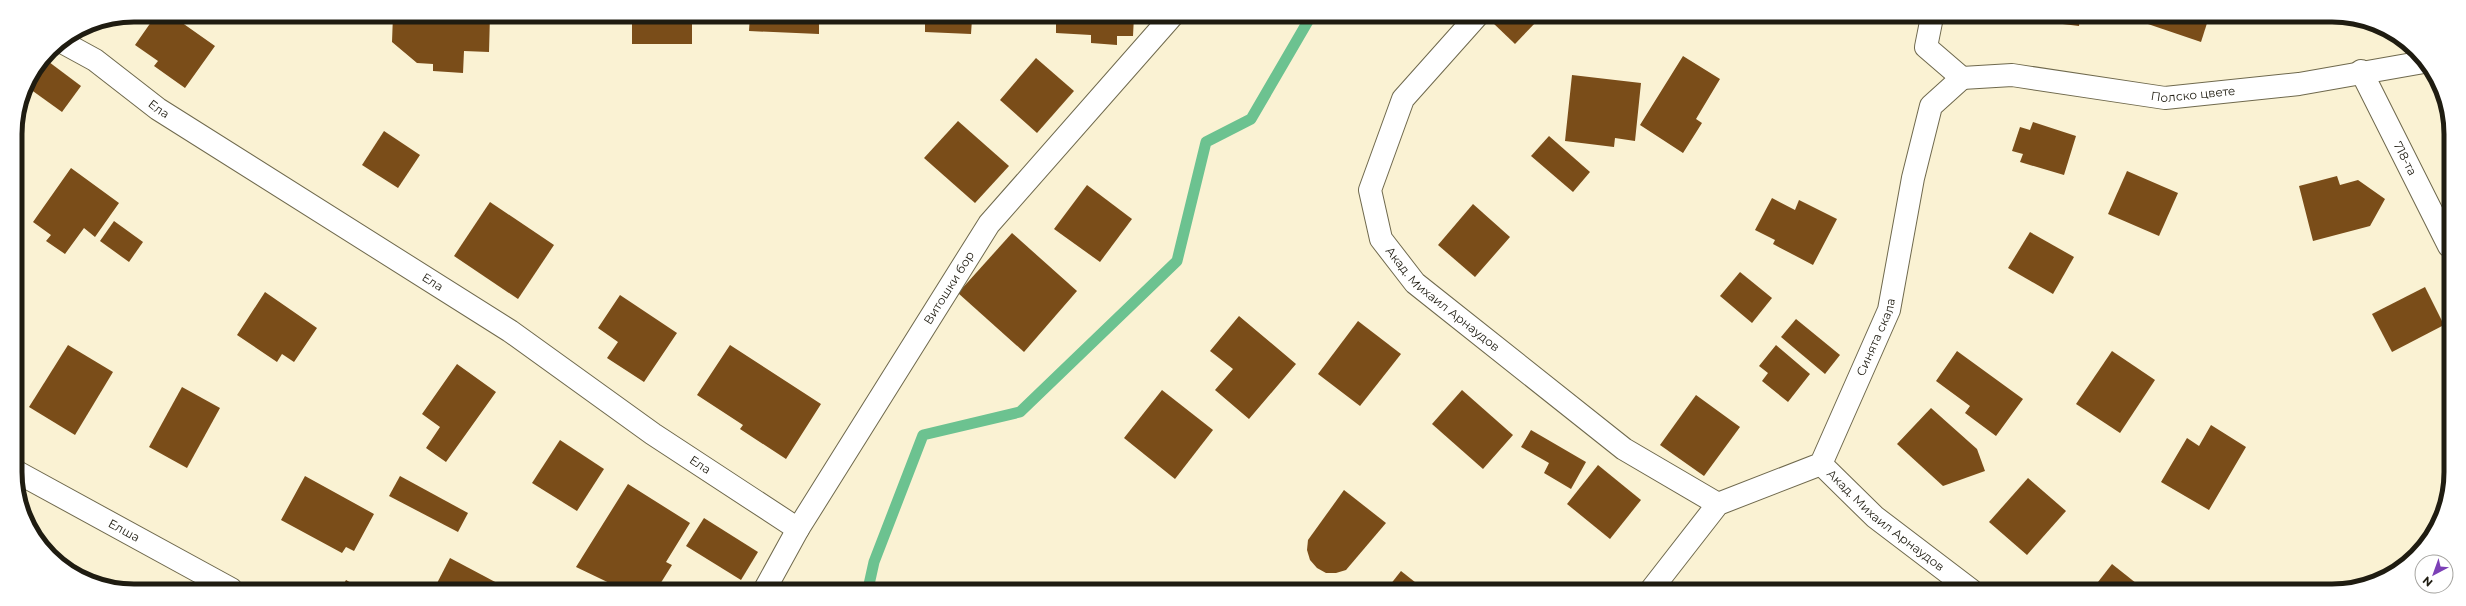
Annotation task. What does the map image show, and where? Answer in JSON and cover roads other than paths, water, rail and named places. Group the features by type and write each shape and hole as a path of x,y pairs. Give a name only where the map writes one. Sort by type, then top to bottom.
{"street":[{"name":"Витошки бор","path":"768,584 798,529 989,224 1167,22"},
{"name":"Акад. Михаил Арнаудов","path":"1472,22 1403,99 1370,190 1381,239 1415,283 1624,449 1718,504"},
{"path":"1931,22 1926,46 1962,78"},
{"name":"Ела","path":"67,45 95,60 158,109 510,331 653,434 798,529"},
{"name":"Полско цвете","path":"1962,78 2012,75 2164,98 2299,84 2361,71 2418,63"},
{"name":"718-та","path":"2361,71 2444,236"},
{"name":"Синята скала","path":"1821,464 1889,310 1913,178 1931,106 1962,78"},
{"name":"Акад. Михаил Арнаудов","path":"1821,464 1875,516 1963,584"},
{"path":"1655,584 1718,504 1821,464"},
{"name":"Елша","path":"22,475 222,584"}],"waterway":[{"path":"869,584 874,562 923,435 1020,412 1177,261 1206,142 1251,119 1308,22"}]}
